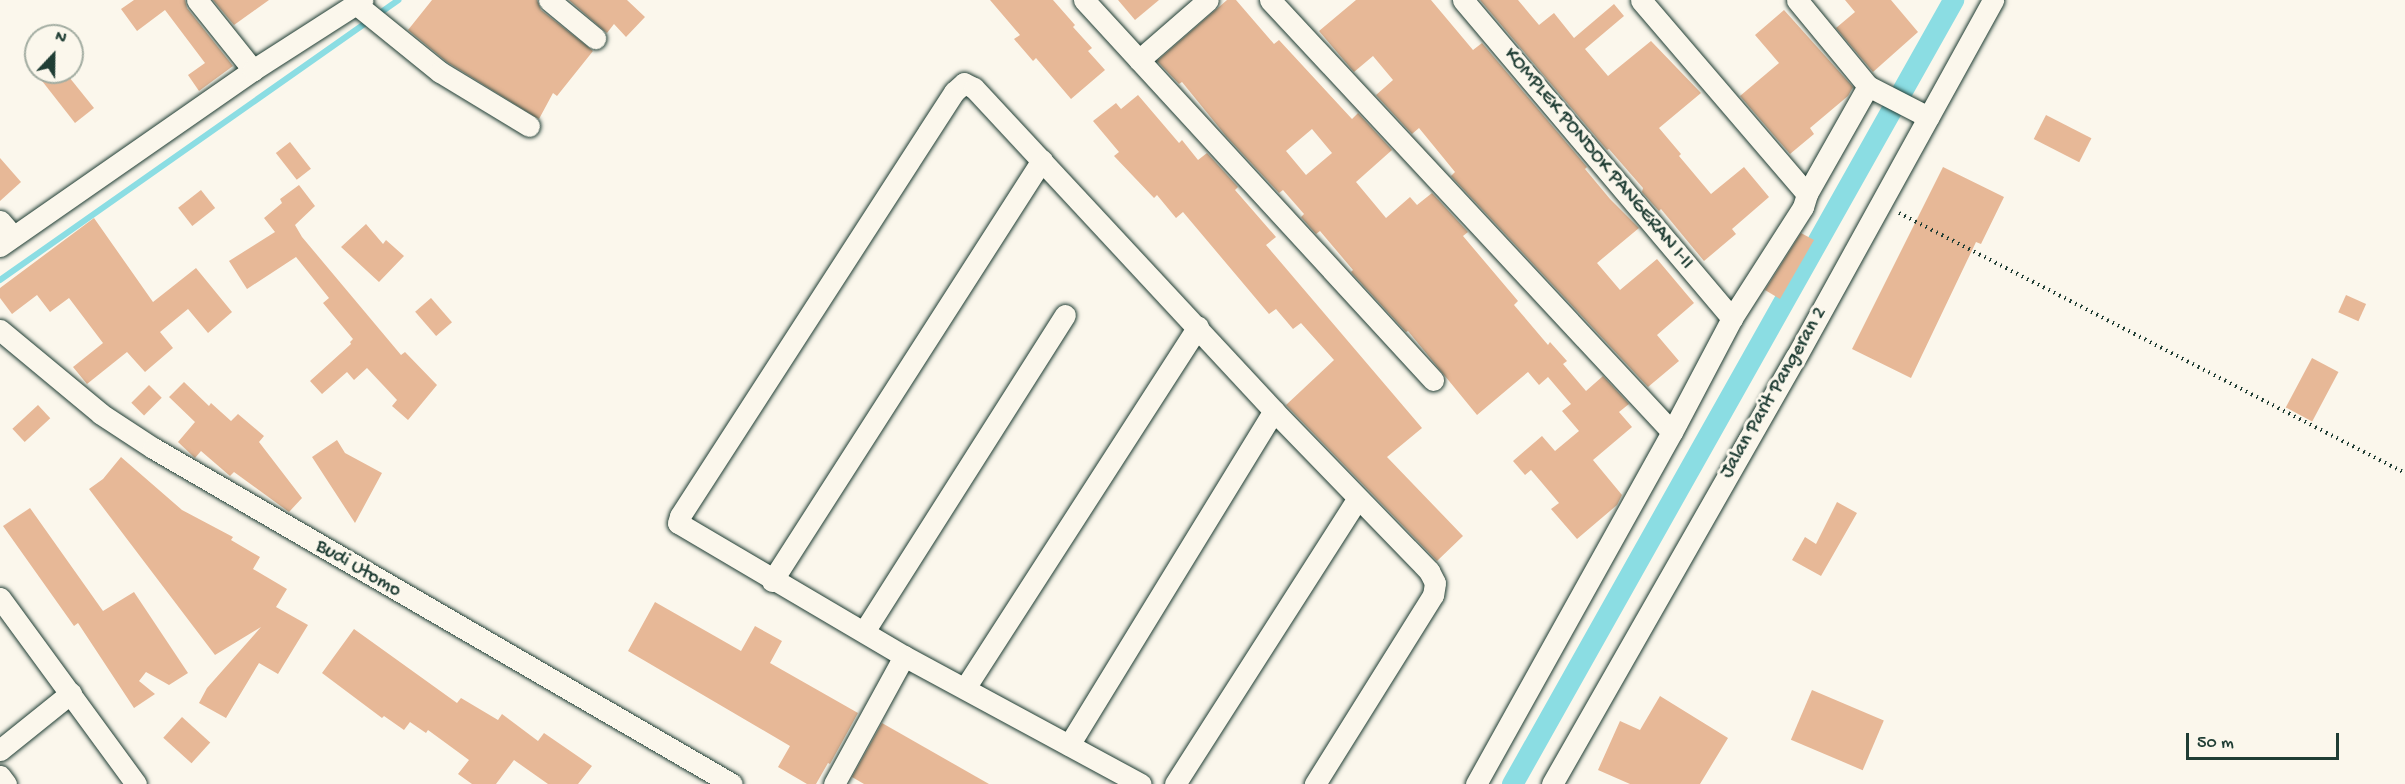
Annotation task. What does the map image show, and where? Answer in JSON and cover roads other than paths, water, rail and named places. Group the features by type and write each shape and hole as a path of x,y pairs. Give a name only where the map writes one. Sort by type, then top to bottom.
{"street":[{"path":"197,0 253,70"},
{"path":"549,0 595,38"},
{"path":"1084,0 1433,380"},
{"path":"1139,60 1208,0"},
{"path":"1270,0 1672,432"},
{"name":"KOMPLEK PONDOK PANGERAN I-II","path":"1463,0 1732,318"},
{"path":"1641,0 1807,195"},
{"path":"1797,0 1873,88 1923,115"},
{"name":"Jalan Parit Pangeran 2","path":"1552,784 1796,357 1880,203 1923,115 1993,0"},
{"path":"4,234 253,70 360,4 387,29 471,93 529,126"},
{"path":"1141,784 904,656 865,630 772,580 678,523 680,516 954,92 964,84 974,88 1274,411 1429,571 1435,583 1433,595 1315,784"},
{"path":"1476,784 1672,432 1732,318 1803,207 1807,195 1873,88"},
{"path":"772,580 1042,160"},
{"path":"865,630 1065,315"},
{"path":"965,688 1198,327"},
{"name":"Budi Utomo","path":"0,330 101,414 153,448 732,784"},
{"path":"1069,745 1274,411"},
{"path":"1175,784 1357,499"},
{"path":"0,598 136,784"},
{"path":"834,784 904,656"},
{"path":"0,750 71,693"},
{"path":"0,776 6,784"}],"waterway":[{"path":"0,280 398,0"},
{"path":"1512,784 1953,0"}]}
